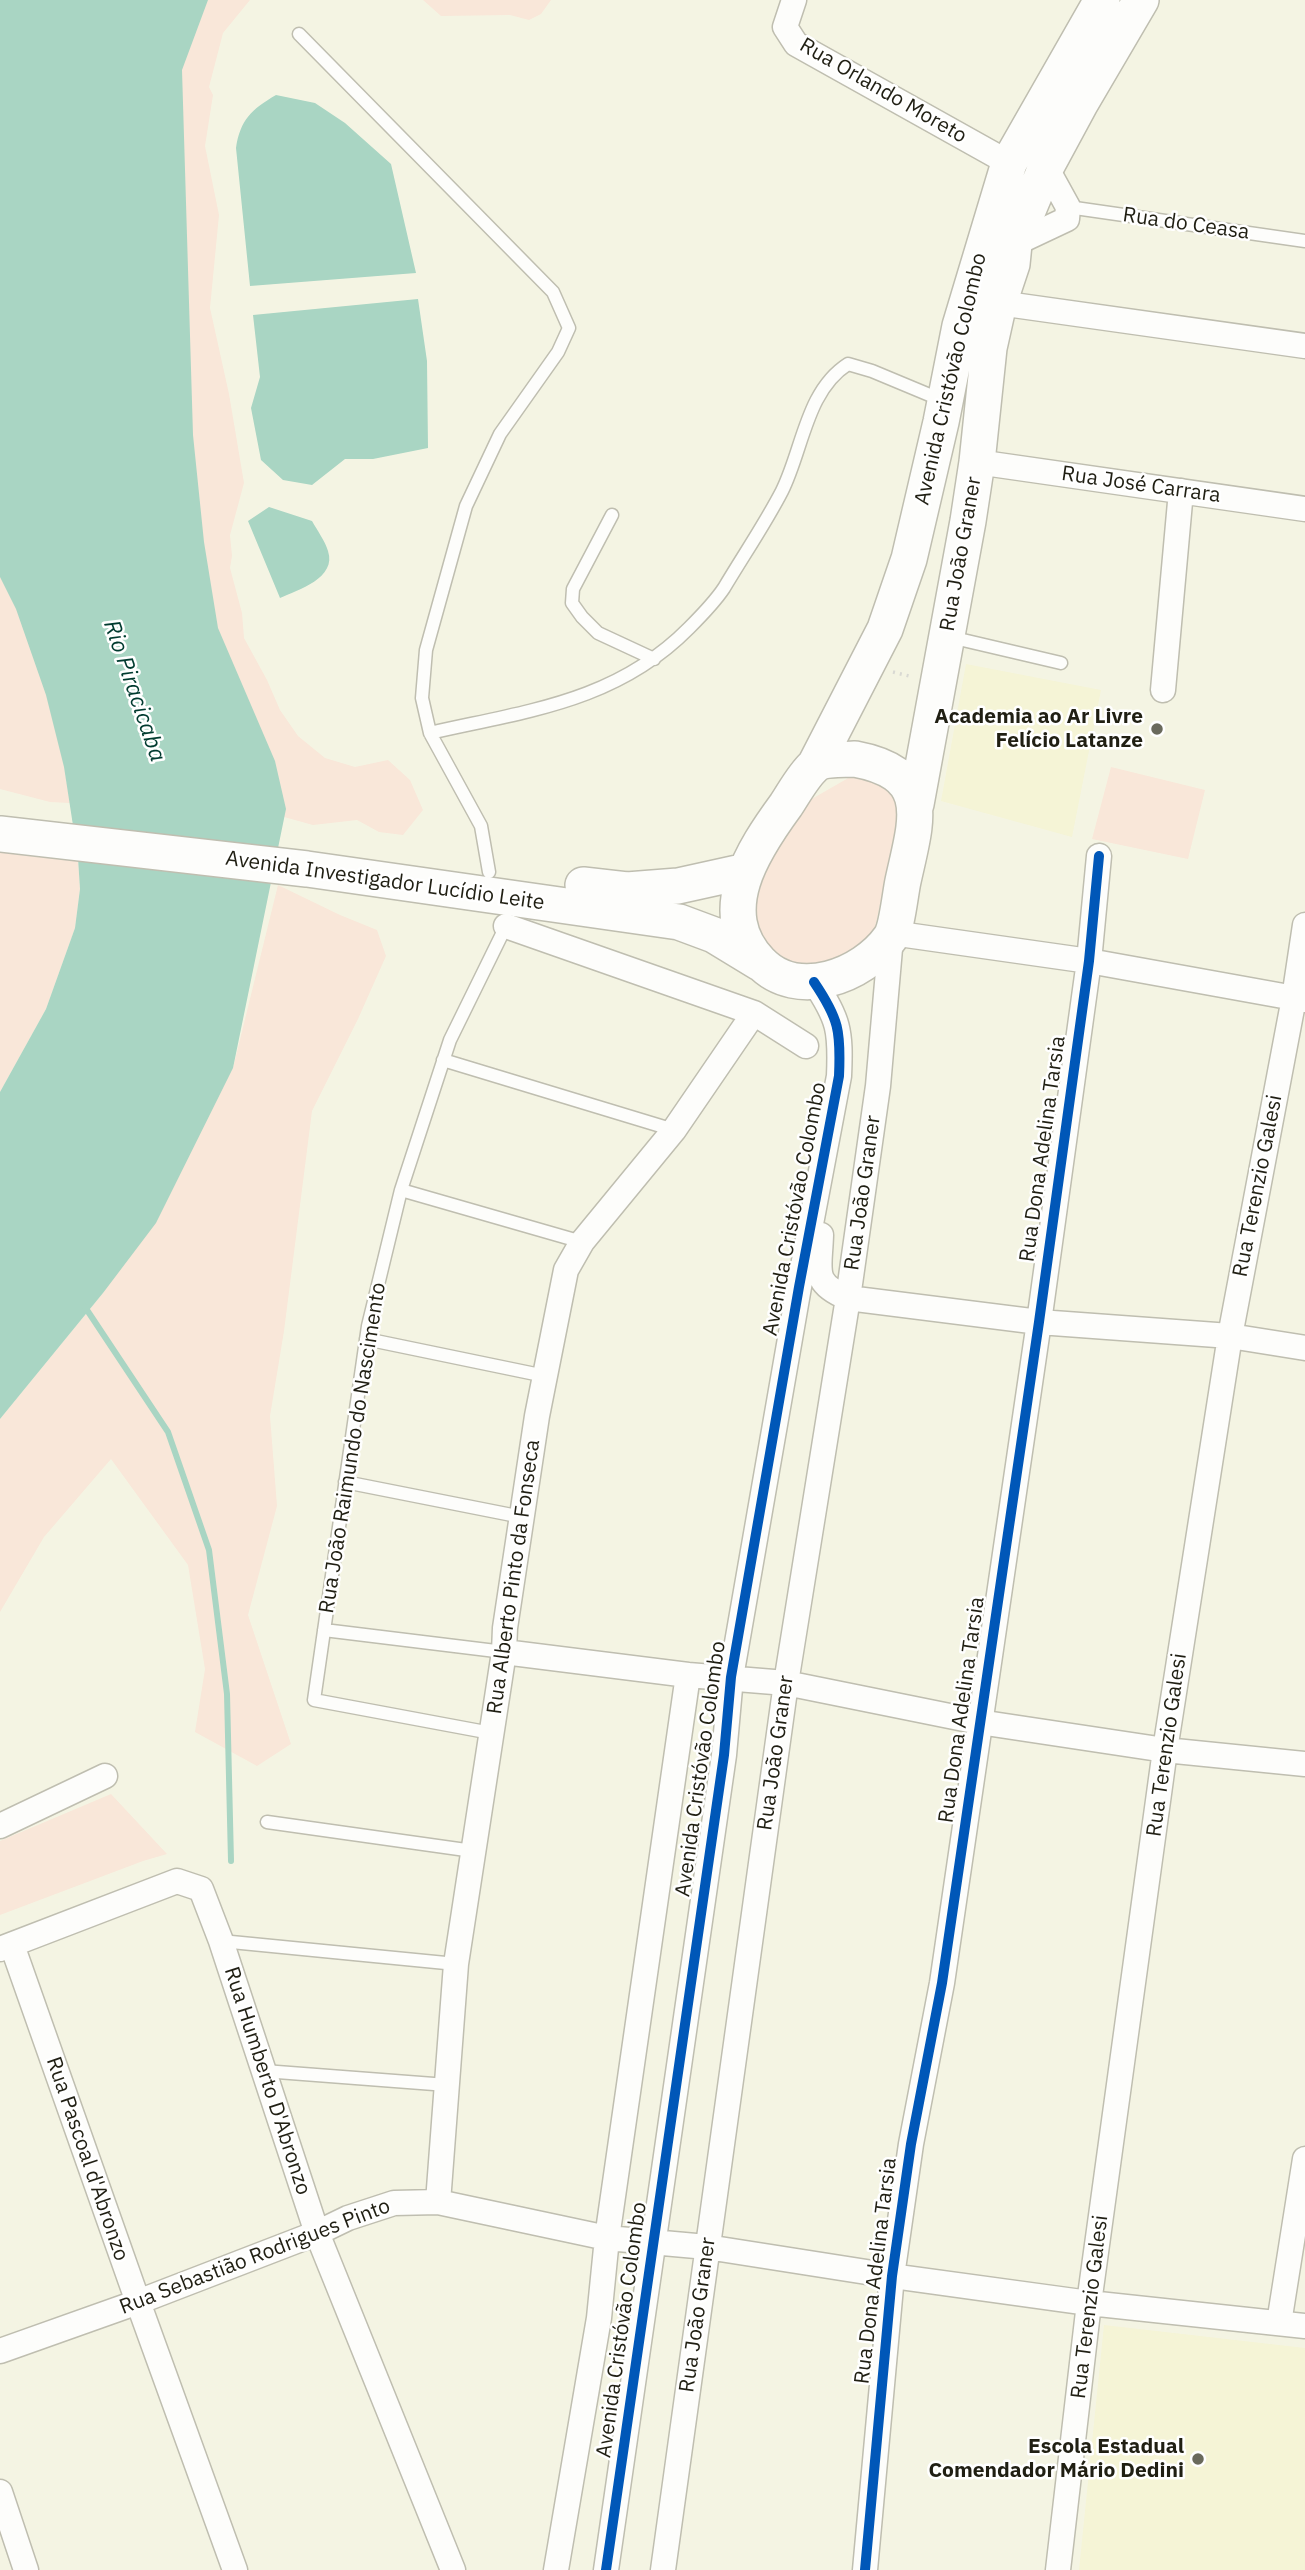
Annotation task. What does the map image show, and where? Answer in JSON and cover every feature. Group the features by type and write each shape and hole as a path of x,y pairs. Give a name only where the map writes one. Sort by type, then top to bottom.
{"main road":[{"name":"Avenida Cristóvão Colombo","path":"815,765 885,629 909,559 960,326 1009,163 1101,0"},
{"name":"Avenida Cristóvão Colombo","path":"999,303 1012,264 1014,244 1046,167 1142,0"},
{"name":"Rua João Graner","path":"916,804 977,462 989,348 999,303"},
{"path":"855,759 877,763 905,782 916,804 915,826 892,935 853,972 836,978 814,982 794,980 767,969 752,954 741,922 739,893 757,846 815,765 832,760 855,759"},
{"name":"Avenida Investigador Lucídio Leite","path":"0,814 44,829 310,859 489,872 627,890 678,886 746,871"},
{"name":"Avenida Investigador Lucídio Leite","path":"0,834 44,829"},
{"name":"Avenida Investigador Lucídio Leite","path":"310,859 679,922 714,935 761,963"}],"street":[{"name":"Rua Orlando Moreto","path":"793,1 785,27 796,44 1009,163"},
{"path":"1014,244 1067,219 1068,207 1046,167"},
{"path":"999,303 1305,346"},
{"name":"Rua José Carrara","path":"977,462 1305,509"},
{"path":"1163,690 1181,491"},
{"name":"Rua Dona Adelina Tarsia","path":"865,2570 892,2276 911,2144 942,1983 1039,1322 1088,961 1099,856"},
{"name":"Rua Terenzio Galesi","path":"1058,2570 1089,2303 1165,1750 1230,1336 1299,999 1305,925"},
{"path":"506,926 754,1013 806,1046"},
{"path":"892,935 1088,961 1299,999"},
{"name":"Rua João Graner","path":"663,2570 786,1683 848,1298 878,1086 892,935"},
{"name":"Avenida Cristóvão Colombo","path":"606,2570 724,1755 732,1678 839,1076 841,1046 835,1015 814,982"},
{"name":"Rua Alberto Pinto da Fonseca","path":"438,2202 456,1964 522,1517 566,1270 582,1242 674,1130 754,1013"},
{"path":"816,1194 821,1228 822,1283 828,1290 848,1298 1039,1322 1230,1336 1305,1348"},
{"path":"504,1653 688,1675 786,1683 979,1722 1165,1750 1305,1764"},
{"name":"Avenida Cristóvão Colombo","path":"556,2570 599,2318 607,2238 688,1675"},
{"path":"0,1826 106,1776"},
{"name":"Rua Humberto D'Abronzo","path":"6,1947 177,1881 201,1889 221,1941 317,2233 453,2570"},
{"name":"Rua Pascoal d'Abronzo","path":"6,1947 235,2570"},
{"path":"1279,2323 1305,2159"},
{"name":"Rua Sebastião Rodrigues Pinto","path":"0,2351 138,2302 317,2233 348,2218 394,2203 438,2202 607,2238 707,2247 1089,2303 1305,2326"},
{"path":"0,2492 26,2570"}],"lane":[{"path":"299,34 553,292 569,328 558,352 500,434 466,506 426,650 422,698 430,733 481,826 489,872"},
{"name":"Rua do Ceasa","path":"1068,207 1305,240"},
{"path":"430,733 583,697 633,673 673,645 715,602 782,490 815,404 835,372 848,365 872,370 945,402"},
{"path":"612,515 572,589 572,603 598,633 654,659"},
{"path":"946,636 1061,663"},
{"name":"Rua João Raimundo do Nascimento","path":"491,1733 314,1700 366,1339 401,1190 450,1040 506,926"},
{"path":"443,1060 674,1130"},
{"path":"401,1190 582,1242"},
{"path":"366,1339 545,1376"},
{"path":"345,1482 522,1517"},
{"path":"324,1630 504,1653"},
{"path":"267,1822 473,1851"},
{"path":"221,1941 456,1964"},
{"path":"264,2071 447,2085"}],"path":[{"path":"867,665 938,683"}],"shaded area":[{"path":"162,0 250,0 223,33 209,87 213,95 205,146 219,215 210,308 229,394 244,483 230,535 230,568 242,613 244,638 280,710 298,736 325,758 355,767 388,760 410,780 423,810 403,835 379,832 357,820 313,825 284,817 215,677 144,78"},
{"path":"423,0 551,0 541,14 529,20 510,15 441,16"},
{"path":"0,548 41,623 70,803 50,802 0,789"},
{"path":"966,664 1101,690 1072,837 941,801"},
{"path":"1111,767 1205,790 1188,859 1092,839"},
{"path":"850,777 878,781 895,800 898,824 873,936 851,955 825,967 782,962 756,931 757,874 779,830 810,800"},
{"path":"0,848 78,858 80,889 75,928 46,1009 0,1092"},
{"path":"278,885 377,930 386,956 312,1111 284,1331 270,1416 277,1506 248,1615 291,1744 257,1766 195,1732 205,1669 188,1565 111,1459 44,1537 0,1612 0,1419 103,1293 233,1068"},
{"path":"111,1794 167,1854 0,1915 0,1841"},
{"name":"Escola Estadual Comendador Mário Dedini","path":"1104,2325 1305,2348 1305,2570 1079,2570"}],"water":[{"name":"Rio Piracicaba","path":"0,0 208,0 182,70 193,435 204,542 218,628 275,761 286,809 233,1068 156,1223 103,1293 0,1419 0,1092 46,1009 75,928 80,889 64,767 46,695 16,609 0,577"},
{"path":"276,95 315,103 345,123 391,164 416,273 250,286 236,148 248,116"},
{"path":"418,299 427,361 428,448 373,459 345,459 312,485 283,480 261,460 251,408 260,377 253,315"},
{"path":"269,507 312,521 328,551 327,569 322,576 280,598 248,521"}],"waterway":[{"path":"85,1307 168,1432 209,1550 227,1694 231,1861"}],"cycle path":[{"path":"865,2570 892,2276 911,2144 942,1983 1039,1322 1089,961 1099,856"},
{"path":"606,2570 724,1755 731,1677 839,1076 837,1026 829,1006 814,982"}],"place":[{"name":"Academia ao Ar Livre Felício Latanze","path":"1157,729"},
{"name":"Escola Estadual Comendador Mário Dedini","path":"1198,2459"}]}
